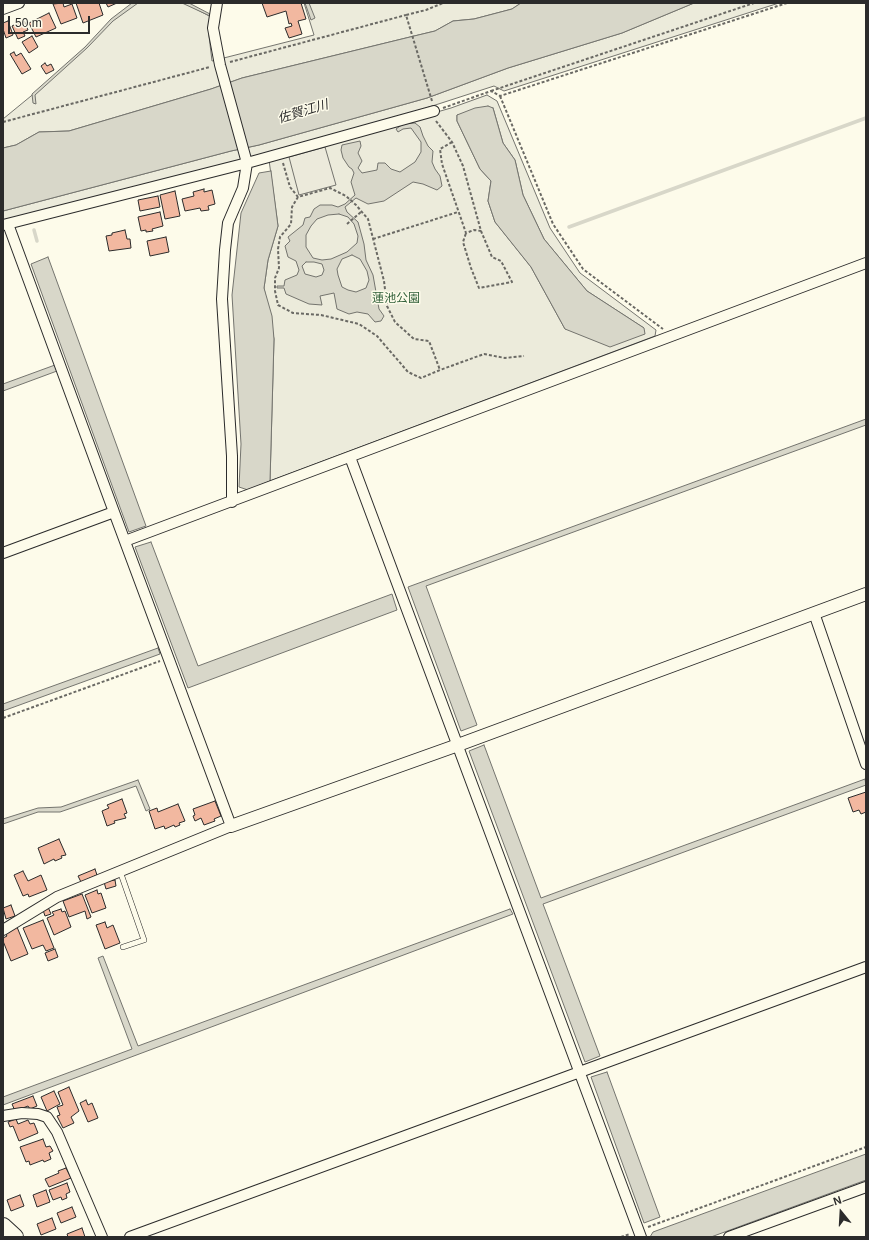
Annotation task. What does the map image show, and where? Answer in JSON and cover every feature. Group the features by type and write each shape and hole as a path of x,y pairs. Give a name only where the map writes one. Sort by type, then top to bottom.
{"main road":[{"path":"3,1226 15,1237"}],"street":[{"path":"3,8 19,3"},
{"path":"217,3 213,28 220,67 246,161 243,188 228,224 222,299 232,456 232,502"},
{"path":"231,826 6,225 246,161 280,154 433,108"},
{"path":"125,542 866,263"},
{"path":"350,457 640,1234"},
{"path":"3,553 114,512"},
{"path":"3,930 57,897 231,826 458,745 866,594"},
{"path":"814,613 866,764"},
{"path":"130,1237 866,967"},
{"path":"3,1116 22,1113 38,1114 50,1121 57,1132 102,1237"},
{"path":"729,1237 866,1187"}],"lane":[{"path":"120,871 144,940 123,947"}],"path":[{"path":"3,122 220,67 426,10 443,3"},
{"path":"433,108 491,91 754,3"},
{"path":"500,96 787,3"},
{"path":"406,15 433,108 435,120 452,142 463,166 481,231 492,257 502,261 512,282 479,288 470,268 463,242 466,234 442,164 440,149 452,142"},
{"path":"491,91 500,96 553,224 583,269 672,336"},
{"path":"280,154 290,187 298,197"},
{"path":"440,370 429,341 414,338 395,322 387,306 384,282 368,220 356,205 346,196 330,188 298,197 292,207 291,224 280,237 278,249 280,268 275,278 275,291 278,306 293,313 321,315 359,324 377,336 408,372 421,378 484,354 505,358 524,356"},
{"path":"347,224 361,212"},
{"path":"373,239 458,212"},
{"path":"466,234 474,230 481,231"},
{"path":"3,718 168,657"},
{"path":"621,1237 640,1234 866,1147"}],"green space":[{"path":"134,3 185,3 211,17 209,36 212,61 314,35 304,3 521,3 512,9 474,19 453,21 435,31 242,78 211,89 69,131 39,132 16,145 3,148 3,119 42,87 89,44 112,19"},
{"path":"694,3 779,3 504,91 494,86 389,120 232,163 7,220 3,233 3,211 259,145 427,98 508,68 622,33"},
{"name":"蓮池公園","path":"487,95 497,101 550,228 580,273 656,330 655,336 270,481 274,339 264,288 268,260 278,226 269,160 451,108","holes":["493,108 503,143 515,160 523,195 544,239 587,291 644,328 565,329 531,267 495,222 488,201 491,181 480,169 457,121 457,115"]}],"shaded area":[{"path":"325,147 336,185 299,195 289,157"}],"water":[{"path":"132,3 138,3 113,21 87,48 35,95 36,104 33,103 32,94 85,47 111,19"},
{"path":"182,3 189,3 210,14 210,16"},
{"path":"305,3 309,3 315,18 311,20"},
{"name":"佐賀江川","path":"521,3 694,3 622,33 508,68 427,98 259,145 3,211 3,148 16,145 39,132 69,131 211,89 242,78 435,31 453,21 474,19 512,9"},
{"path":"488,106 493,108 503,143 515,160 523,195 544,239 587,291 644,328 645,334 610,347 565,329 531,267 495,222 488,201 491,181 480,169 457,121 457,115 475,108"},
{"path":"415,123 420,127 428,146 433,151 432,162 440,176 442,186 437,190 423,184 413,182 384,201 368,204 356,198 345,207 347,212 358,222 364,244 366,260 373,275 379,309 384,316 381,321 375,322 368,314 357,312 349,314 337,309 334,293 320,296 322,305 309,304 286,294 284,288 277,288 277,286 284,286 285,280 297,275 299,270 296,261 288,257 285,246 290,241 288,237 303,225 305,218 310,217 314,209 320,205 332,205 338,207 345,204 355,195 351,182 354,173 343,158 341,150 342,145 360,141 361,146 358,153 362,161 358,168 362,173 377,170 378,163 385,163 391,169 400,172 415,162 421,152 421,142 411,128 403,129 398,132 396,129 403,124","holes":["339,214 348,217 354,224 358,236 357,243 347,252 331,259 322,260 313,258 306,247 306,235 311,226 317,219 328,215","352,255 360,259 367,271 369,280 366,288 356,292 342,287 337,269 342,259","306,262 314,262 322,264 324,270 322,275 316,277 305,274 302,266"]},
{"path":"271,171 278,226 268,260 264,288 272,316 274,339 270,481 248,490 239,487 241,444 232,295 241,213 259,173"},
{"path":"48,257 146,526 129,532 31,264"},
{"path":"55,365 57,371 3,391 3,384"},
{"path":"866,419 866,425 426,586 477,725 461,731 408,587"},
{"path":"151,542 198,666 392,594 397,610 188,688 135,547"},
{"path":"158,648 160,654 3,711 3,704"},
{"path":"484,745 541,898 865,779 866,785 543,904 600,1056 585,1062 469,751"},
{"path":"138,780 150,809 146,811 136,786 60,812 38,812 3,824 3,819 38,808 61,807"},
{"path":"510,909 513,914 3,1105 3,1097 132,1049 98,958 103,956 138,1046"},
{"path":"607,1072 660,1217 644,1223 591,1077"},
{"path":"866,1154 866,1180 711,1237 650,1237 653,1232"}],"building":[{"path":"63,3 64,7 72,4 77,18 61,24 53,4"},
{"path":"76,3 99,3 103,15 83,23"},
{"path":"106,3 117,3 108,7"},
{"path":"262,3 301,3 306,19 298,21 302,34 289,38 285,28 292,26 291,23 289,24 286,11 267,17"},
{"path":"49,13 56,28 36,37 29,23"},
{"path":"24,20 28,30 23,32 25,36 18,39 12,26"},
{"path":"8,21 13,35 6,38 3,23"},
{"path":"32,36 38,47 29,53 22,42"},
{"path":"14,52 16,56 21,53 31,69 22,74 10,54"},
{"path":"45,63 47,66 51,64 54,70 46,74 41,66"},
{"path":"204,189 204,192 212,190 215,204 208,206 209,210 201,211 200,208 185,211 182,199 194,196 193,192"},
{"path":"175,191 180,216 165,219 160,195"},
{"path":"158,196 160,207 140,211 138,200"},
{"path":"160,212 163,226 152,229 153,231 141,231 138,217"},
{"path":"125,230 127,239 130,239 131,248 109,251 106,236"},
{"path":"166,237 169,252 150,256 147,241"},
{"path":"866,792 866,812 861,814 859,810 853,812 848,798"},
{"path":"122,799 127,813 124,814 126,818 114,821 115,823 107,826 102,811 109,808 107,805"},
{"path":"215,801 221,816 214,819 215,821 204,825 201,818 195,821 193,809"},
{"path":"178,804 185,821 179,823 180,825 175,827 174,825 165,829 164,826 155,829 149,811 157,808 158,812"},
{"path":"59,839 66,855 61,856 62,858 55,861 54,859 44,864 38,848"},
{"path":"95,869 97,875 81,882 78,876"},
{"path":"23,871 28,881 41,875 47,890 29,897 28,894 23,896 14,875"},
{"path":"115,880 116,886 106,889 104,882"},
{"path":"97,890 98,894 101,893 106,908 92,913 85,895"},
{"path":"82,894 91,917 87,919 85,911 69,917 63,901"},
{"path":"11,905 15,916 6,919 3,908"},
{"path":"48,907 51,914 45,916 43,910"},
{"path":"61,909 62,912 65,911 71,927 54,935 47,918 54,915 52,912"},
{"path":"43,920 54,948 46,951 43,945 32,949 23,928"},
{"path":"105,922 107,928 113,925 120,943 105,949 96,925"},
{"path":"17,927 28,954 11,961 3,938 7,936 5,933"},
{"path":"55,949 58,957 48,961 45,953"},
{"path":"69,1087 79,1111 71,1117 74,1123 63,1128 57,1116 60,1115 57,1107 63,1105 58,1092"},
{"path":"54,1091 60,1104 47,1111 41,1097"},
{"path":"33,1096 37,1106 30,1109 28,1106 15,1111 12,1104"},
{"path":"86,1100 88,1105 92,1103 98,1118 88,1122 80,1103"},
{"path":"16,1119 18,1124 28,1120 30,1124 34,1123 38,1133 19,1141 13,1126 10,1127 8,1122"},
{"path":"43,1139 46,1147 50,1146 53,1151 49,1153 51,1159 44,1162 43,1160 30,1165 29,1161 26,1162 20,1147"},
{"path":"66,1168 71,1178 49,1187 45,1179"},
{"path":"67,1183 70,1192 66,1194 67,1198 62,1200 61,1197 53,1200 49,1190"},
{"path":"46,1190 50,1202 37,1207 33,1195"},
{"path":"20,1195 24,1206 11,1211 7,1200"},
{"path":"72,1207 76,1217 61,1223 57,1213"},
{"path":"52,1218 56,1229 41,1235 37,1224"},
{"path":"82,1228 85,1237 68,1237 67,1234"}],"waterway":[{"path":"569,227 866,118"},
{"path":"34,230 37,241"}]}
